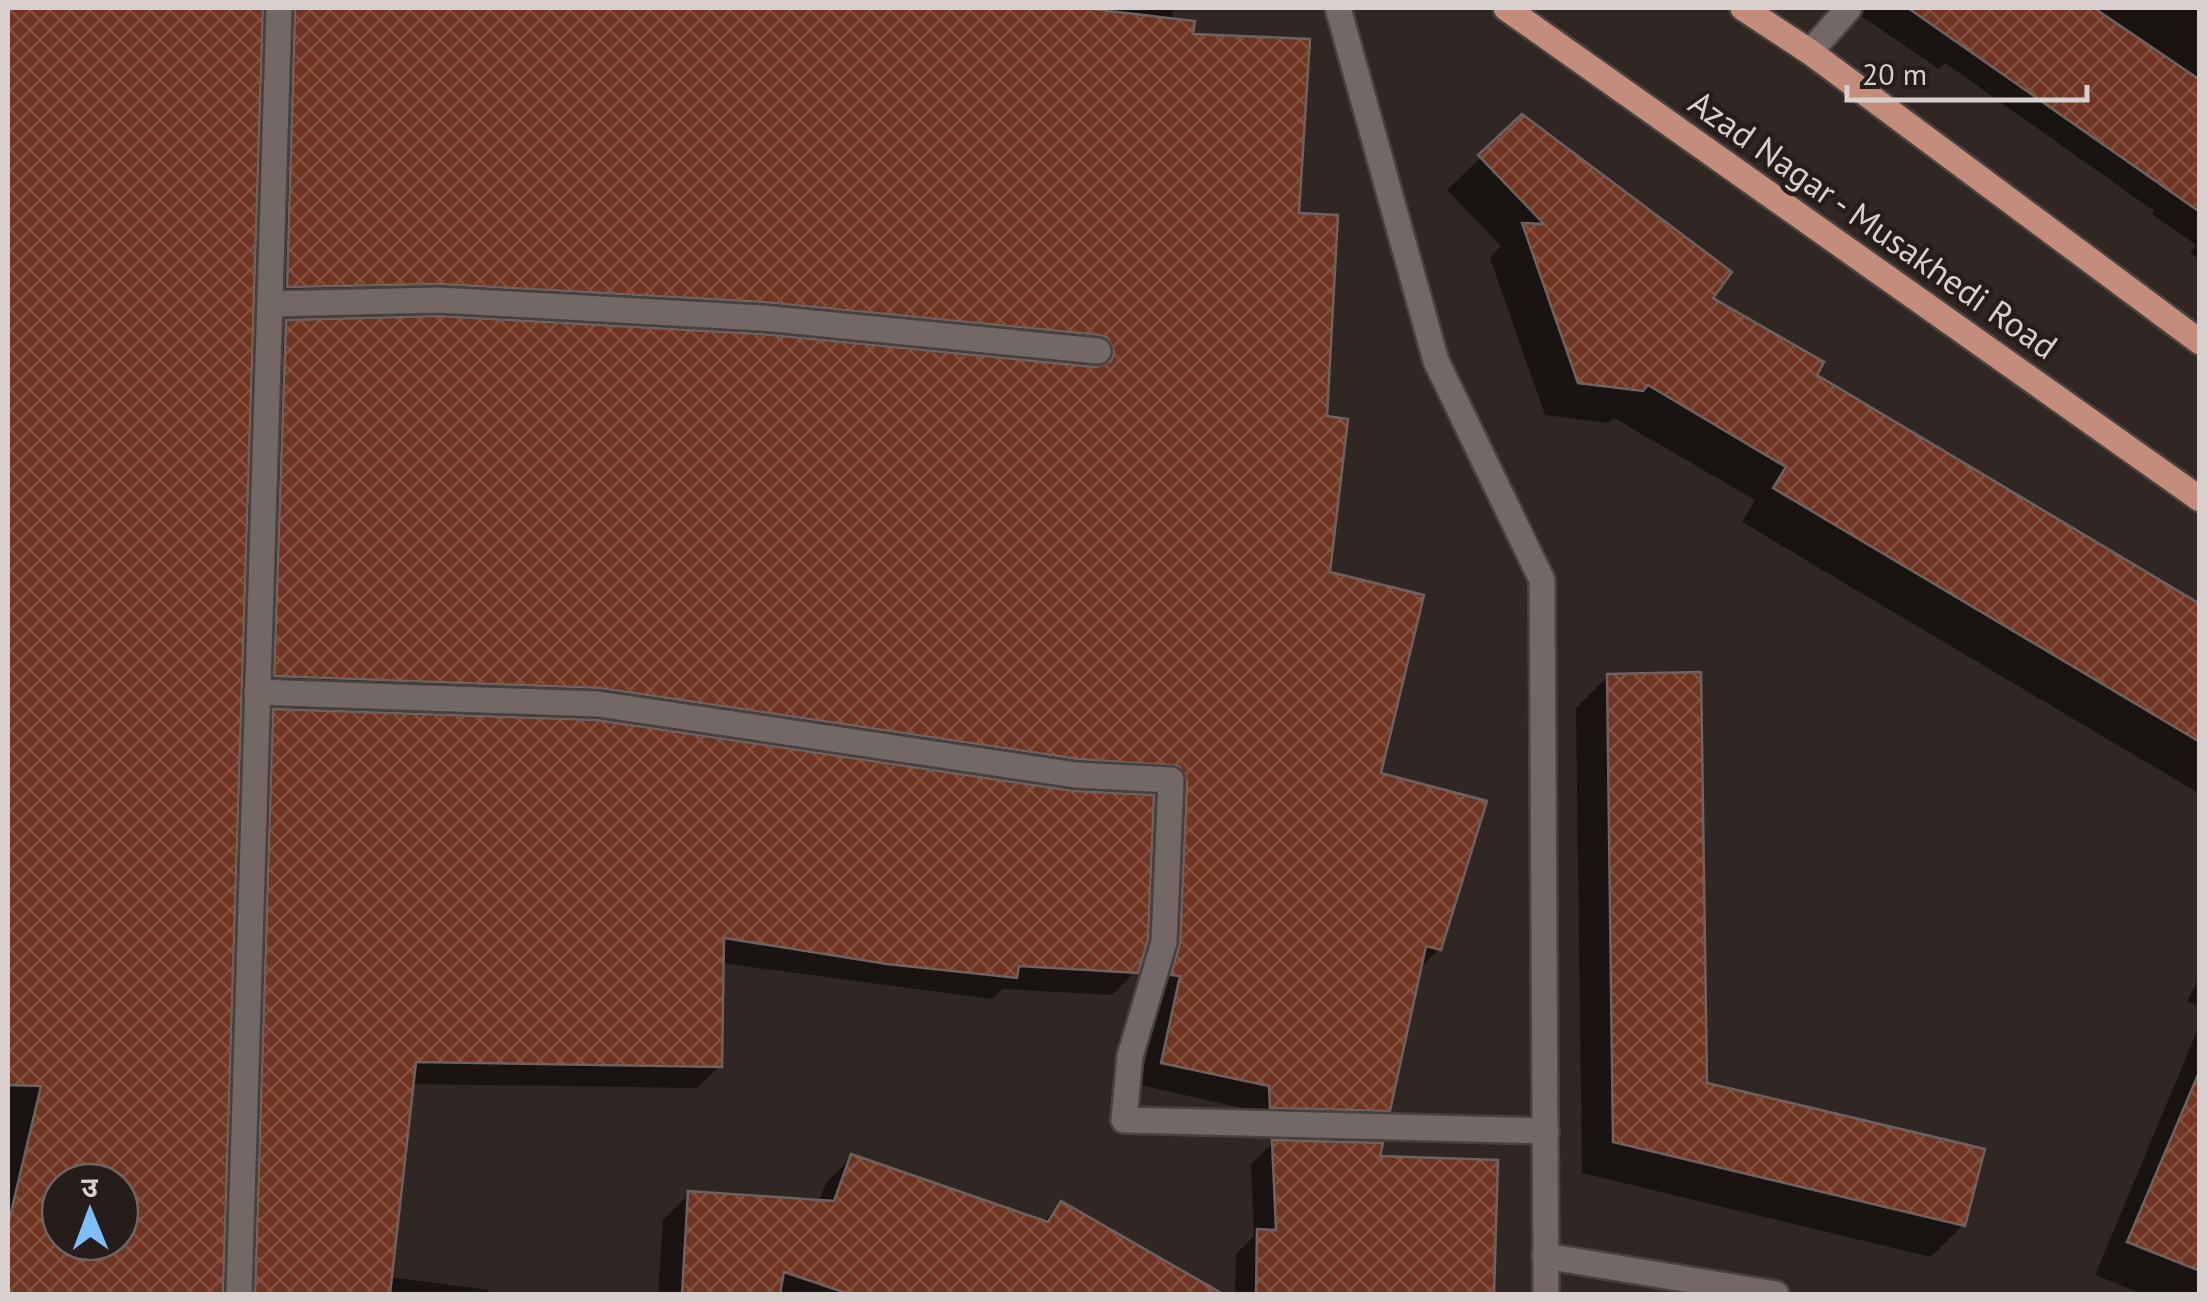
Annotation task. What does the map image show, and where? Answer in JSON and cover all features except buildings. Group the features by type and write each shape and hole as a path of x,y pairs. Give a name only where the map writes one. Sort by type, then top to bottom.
{"main road":[{"name":"Azad Nagar - Musakhedi Road","path":"1506,8 2200,499"},
{"path":"1743,8 1810,52 2200,342"}],"street":[{"path":"239,1294 279,8"},
{"path":"1338,8 1436,361 1542,580 1546,1294"},
{"path":"1810,52 1849,8"},
{"path":"270,304 439,300 762,318 1098,351"},
{"path":"256,692 598,704 1076,775 1171,780 1164,942 1130,1056 1124,1120 1546,1131"},
{"path":"1546,1256 1776,1294"}]}
